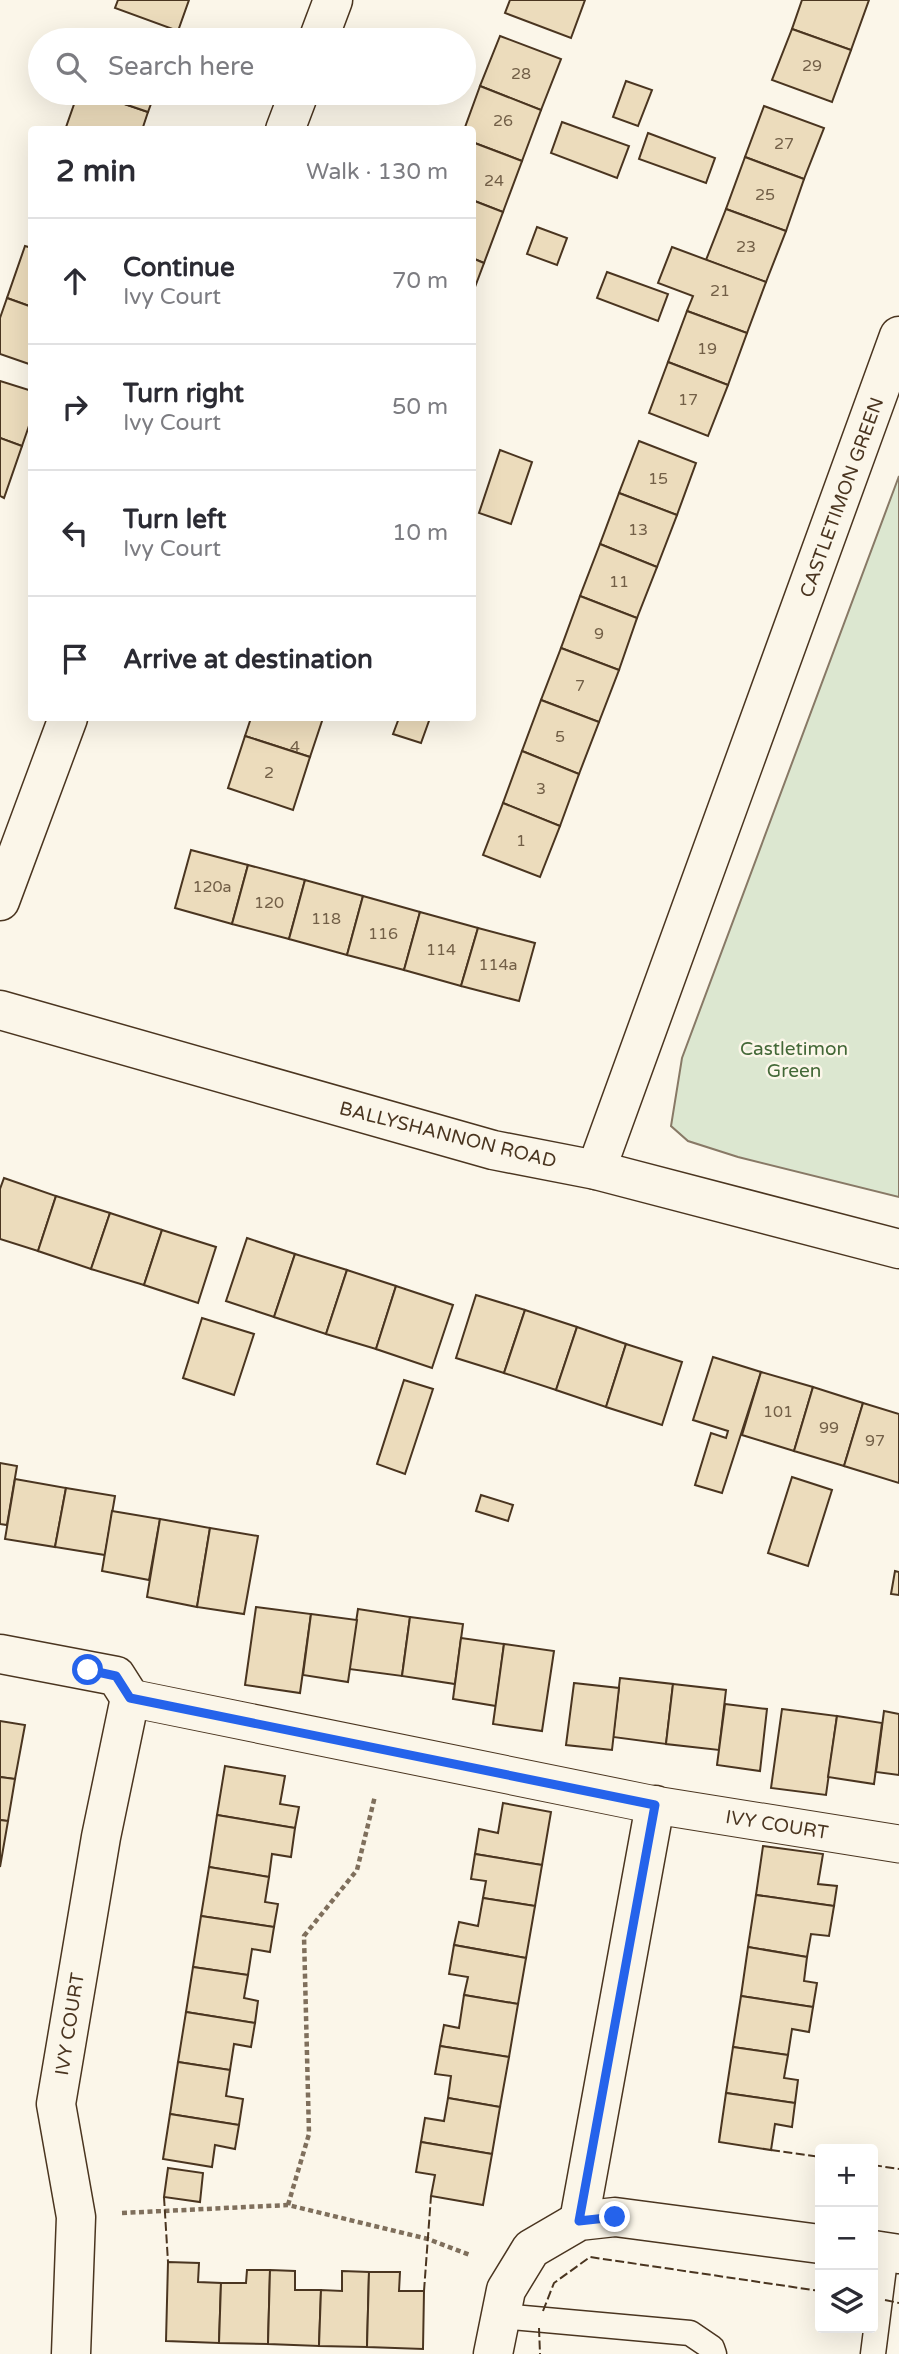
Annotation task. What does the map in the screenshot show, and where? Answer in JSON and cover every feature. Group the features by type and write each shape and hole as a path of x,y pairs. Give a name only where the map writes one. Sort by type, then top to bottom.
{"street":[{"path":"322,28 333,0"},
{"path":"287,126 294,105"},
{"name":"CASTLETIMON GREEN","path":"596,1170 899,336"},
{"path":"0,901 67,721"},
{"name":"BALLYSHANNON ROAD","path":"0,1010 492,1150 596,1170 899,1249"},
{"path":"0,1654 116,1676 130,1698"},
{"name":"IVY COURT","path":"71,2354 76,2217 56,2104 101,1837 130,1698 655,1805 899,1844"},
{"path":"579,2221 655,1805"},
{"path":"493,2354 506,2290 531,2249 579,2221 615,2217 815,2243"}],"lane":[{"path":"873,2354 886,2252"},
{"path":"501,2316 690,2333 712,2348 714,2354"}],"path":[{"path":"288,2205 309,2134 304,1936 357,1870 387,1751"},
{"path":"76,2217 288,2205 428,2239 517,2272"}],"green space":[{"name":"Castletimon Green","path":"899,476 899,1197 738,1157 688,1141 671,1126 682,1058"}],"building":[{"path":"118,0 189,0 179,28 170,28 115,8"},
{"path":"510,0 585,0 571,38 505,13"},
{"path":"802,0 869,0 851,50 792,29"},
{"path":"792,29 851,50 832,102 772,80"},
{"path":"500,36 561,59 541,110 480,86"},
{"path":"626,81 652,90 638,126 613,117"},
{"path":"480,86 541,110 522,161 476,144 476,126 465,126 473,105 476,105"},
{"path":"74,105 127,105 148,112 143,126 66,126"},
{"path":"127,105 151,105 148,112"},
{"path":"764,106 824,128 804,179 745,157"},
{"path":"562,122 629,146 617,178 551,153"},
{"path":"648,133 715,158 706,183 639,159"},
{"path":"476,144 522,161 503,212 476,202"},
{"path":"745,157 804,179 786,231 726,209"},
{"path":"476,202 503,212 484,263 476,260"},
{"path":"726,209 786,231 766,282 706,260"},
{"path":"537,227 567,238 557,265 527,254"},
{"path":"25,246 28,247 28,306 7,298"},
{"path":"672,247 766,282 747,333 687,311 693,296 658,283"},
{"path":"476,260 484,263 476,284"},
{"path":"607,272 668,294 658,321 597,298"},
{"path":"7,298 28,306 28,364 0,354 0,318"},
{"path":"687,311 747,333 728,385 668,362"},
{"path":"668,362 728,385 708,436 649,413"},
{"path":"0,381 28,390 28,429 22,446 0,438"},
{"path":"0,438 22,446 4,498 0,496"},
{"path":"639,441 696,463 677,515 619,493"},
{"path":"500,450 532,462 511,524 479,513"},
{"path":"619,493 677,515 657,567 600,544"},
{"path":"600,544 657,567 637,618 580,596"},
{"path":"580,596 637,618 619,670 561,648"},
{"path":"561,648 619,670 599,722 541,700"},
{"path":"541,700 599,722 579,774 522,751"},
{"path":"250,721 322,721 310,757 245,736"},
{"path":"398,721 429,721 421,743 393,734"},
{"path":"245,736 310,757 293,810 228,788"},
{"path":"522,751 579,774 560,826 503,803"},
{"path":"503,803 560,826 540,877 483,855"},
{"path":"191,850 248,865 232,924 175,908"},
{"path":"248,865 305,880 289,939 232,924"},
{"path":"305,880 363,896 347,955 289,939"},
{"path":"363,896 420,912 404,970 347,955"},
{"path":"420,912 478,928 461,986 404,970"},
{"path":"478,928 535,943 519,1001 461,986"},
{"path":"4,1178 56,1196 38,1251 0,1239 0,1189"},
{"path":"56,1196 110,1213 91,1269 38,1251"},
{"path":"110,1213 162,1230 144,1285 91,1269"},
{"path":"162,1230 216,1247 198,1303 144,1285"},
{"path":"247,1238 295,1254 274,1317 226,1301"},
{"path":"295,1254 347,1270 326,1334 274,1317"},
{"path":"347,1270 396,1286 376,1349 326,1334"},
{"path":"396,1286 453,1305 432,1368 376,1349"},
{"path":"476,1295 525,1310 504,1373 456,1358"},
{"path":"525,1310 577,1327 556,1390 504,1373"},
{"path":"202,1318 254,1334 234,1395 183,1378"},
{"path":"577,1327 626,1344 606,1407 556,1390"},
{"path":"626,1344 682,1362 662,1425 606,1407"},
{"path":"713,1357 761,1372 722,1493 695,1485 711,1433 726,1438 728,1431 693,1420"},
{"path":"761,1372 813,1387 794,1451 742,1435"},
{"path":"404,1380 433,1389 405,1474 377,1464"},
{"path":"813,1387 863,1403 844,1466 794,1451"},
{"path":"863,1403 899,1414 899,1483 844,1466"},
{"path":"0,1463 17,1466 7,1525 0,1524"},
{"path":"792,1477 832,1490 808,1566 768,1553"},
{"path":"15,1479 66,1488 55,1547 5,1539"},
{"path":"66,1488 115,1496 105,1555 55,1547"},
{"path":"481,1495 513,1505 508,1521 476,1511"},
{"path":"112,1511 160,1519 149,1580 102,1571"},
{"path":"160,1519 210,1528 197,1607 147,1597"},
{"path":"210,1528 258,1536 244,1614 197,1607"},
{"path":"895,1571 899,1572 899,1595 891,1594"},
{"path":"256,1607 311,1614 300,1693 245,1685"},
{"path":"358,1609 410,1617 402,1676 349,1669"},
{"path":"311,1614 357,1620 348,1682 303,1675"},
{"path":"410,1617 463,1624 455,1684 402,1676"},
{"path":"461,1638 504,1644 496,1706 453,1699"},
{"path":"504,1644 554,1651 542,1731 493,1724"},
{"path":"620,1678 673,1684 666,1744 613,1737"},
{"path":"574,1683 619,1688 612,1750 566,1745"},
{"path":"673,1684 726,1690 719,1750 666,1744"},
{"path":"725,1704 767,1709 760,1771 717,1765"},
{"path":"782,1709 837,1716 826,1795 771,1788"},
{"path":"884,1711 899,1714 899,1775 876,1772"},
{"path":"837,1716 882,1723 874,1784 828,1777"},
{"path":"0,1721 25,1725 15,1779 0,1777"},
{"path":"225,1766 285,1776 280,1804 299,1807 295,1828 217,1815"},
{"path":"0,1777 15,1779 8,1821 0,1820"},
{"path":"503,1803 551,1812 542,1865 475,1854 479,1829 498,1833"},
{"path":"217,1815 295,1828 291,1857 272,1854 269,1877 209,1867"},
{"path":"0,1820 8,1821 0,1867"},
{"path":"763,1846 823,1854 818,1884 837,1886 834,1906 756,1895"},
{"path":"475,1854 542,1865 535,1906 483,1898 486,1881 471,1879"},
{"path":"209,1867 269,1877 265,1902 278,1904 274,1927 201,1916"},
{"path":"756,1895 834,1906 829,1936 811,1934 807,1957 748,1947"},
{"path":"483,1898 535,1906 526,1958 454,1945 459,1922 478,1926"},
{"path":"201,1916 274,1927 270,1952 252,1949 248,1975 193,1967"},
{"path":"454,1945 526,1958 518,2004 464,1995 468,1977 449,1974"},
{"path":"748,1947 807,1957 804,1981 817,1983 813,2007 741,1996"},
{"path":"193,1967 248,1975 244,1998 258,2001 255,2023 186,2012"},
{"path":"464,1995 518,2004 509,2057 440,2046 444,2025 459,2028"},
{"path":"741,1996 813,2007 809,2032 792,2029 788,2055 733,2047"},
{"path":"186,2012 255,2023 251,2047 234,2044 230,2070 178,2062"},
{"path":"440,2046 509,2057 500,2107 448,2098 451,2076 435,2074"},
{"path":"733,2047 788,2055 784,2078 798,2080 795,2103 726,2093"},
{"path":"178,2062 230,2070 226,2096 243,2099 239,2125 170,2114"},
{"path":"726,2093 795,2103 792,2127 775,2124 771,2150 719,2142"},
{"path":"448,2098 500,2107 492,2154 421,2142 425,2118 444,2121"},
{"path":"170,2114 239,2125 235,2149 215,2145 212,2167 163,2159"},
{"path":"421,2142 492,2154 483,2205 431,2196 435,2175 416,2172"},
{"path":"168,2168 203,2173 200,2202 164,2197"},
{"path":"168,2262 199,2263 198,2282 221,2283 219,2343 166,2341"},
{"path":"247,2270 270,2270 268,2344 219,2343 221,2283 246,2283"},
{"path":"270,2270 295,2271 295,2290 321,2290 319,2346 268,2344"},
{"path":"342,2271 369,2272 367,2347 319,2346 321,2290 342,2291"},
{"path":"369,2272 400,2272 399,2291 424,2291 423,2349 367,2347"}],"fence":[{"path":"771,2150 815,2156"},
{"path":"878,2166 899,2169"},
{"path":"424,2291 431,2196"},
{"path":"164,2197 168,2262"},
{"path":"543,2311 554,2283 590,2257 815,2290"},
{"path":"885,2300 899,2303"},
{"path":"539,2328 540,2354"}],"route":[{"path":"88,1670 116,1676 130,1698 655,1805 579,2221 615,2217"}]}
